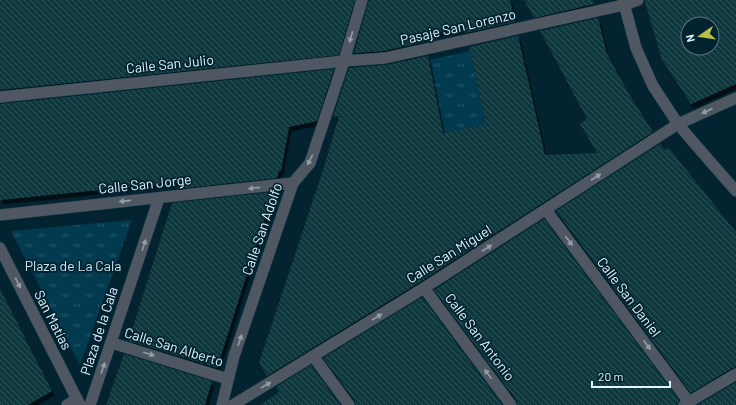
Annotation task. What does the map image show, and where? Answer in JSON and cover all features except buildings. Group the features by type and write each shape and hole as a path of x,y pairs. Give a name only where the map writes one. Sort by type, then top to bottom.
{"street":[{"name":"Calle San Adolfo","path":"222,405 234,356 293,183 310,163 344,62 362,0"},
{"name":"Pasaje San Lorenzo","path":"344,62 385,58 623,2 638,0"},
{"path":"623,2 636,48 653,86 678,124 736,191"},
{"name":"Calle San Julio","path":"0,97 344,62"},
{"name":"Calle San Miguel","path":"233,405 424,288 678,124 736,98"},
{"name":"Calle San Jorge","path":"0,215 293,183"},
{"name":"Plaza de la Cala","path":"90,405 112,343 159,198"},
{"name":"Calle San Daniel","path":"546,210 687,404"},
{"name":"San Matías","path":"0,248 78,402"},
{"name":"Calle San Antonio","path":"424,288 511,405"},
{"name":"Calle San Alberto","path":"112,343 228,379"},
{"path":"313,356 349,405"},
{"path":"687,404 736,374"},
{"path":"67,405 78,402"}],"green space":[{"path":"470,51 486,124 443,133 429,60"},
{"name":"Plaza de La Cala","path":"132,220 80,365 11,231"}]}
